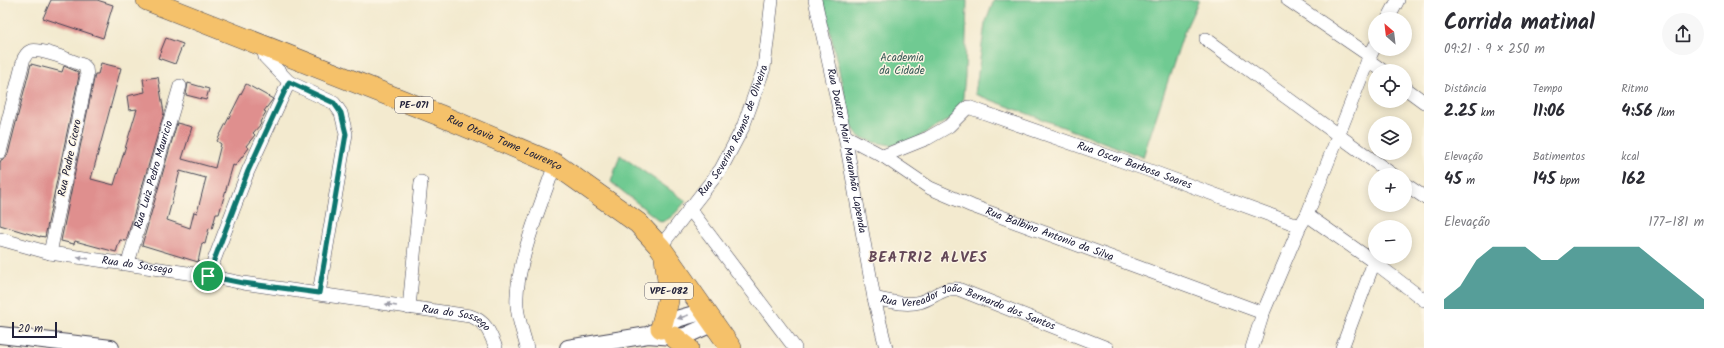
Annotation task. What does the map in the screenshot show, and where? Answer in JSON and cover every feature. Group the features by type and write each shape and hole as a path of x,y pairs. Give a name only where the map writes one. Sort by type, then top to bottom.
{"main road":[{"name":"Rua Otavio Tome Lourenço","path":"147,0 439,115 555,164 638,223 662,250 707,316 731,348"},
{"name":"VPE-082","path":"662,250 669,288 668,337"}],"street":[{"name":"Rua Severino Ramos de Oliveira","path":"662,250 689,208 720,170 743,127 764,68 772,0"},
{"name":"Rua Doutor Mair Maranhão Lapenda","path":"815,0 845,136 874,298 886,348"},
{"path":"1288,0 1368,52"},
{"path":"1392,12 1398,0"},
{"path":"1206,39 1337,136 1383,168"},
{"path":"262,45 265,57 289,82 334,103 341,113 346,134 319,293"},
{"name":"Rua Padre Cicero","path":"0,152 24,58 27,54 30,52 39,51 83,65 86,68 87,76 50,253"},
{"path":"1252,348 1263,313 1370,56"},
{"path":"208,276 248,171 289,82"},
{"name":"Rua Luiz Pedro Mauricio","path":"128,263 180,86"},
{"path":"1412,93 1424,102"},
{"name":"Rua Oscar Barbosa Soares","path":"883,156 928,138 948,126 968,107 1145,169 1303,220 1368,258"},
{"name":"Rua Balbino Antonio da Silva","path":"845,136 883,156 930,188 972,206 1263,313"},
{"path":"527,348 517,307 517,286 528,244 555,164"},
{"path":"409,308 421,182"},
{"path":"1412,189 1424,197"},
{"path":"689,208 795,348"},
{"name":"Rua do Sossego","path":"0,239 50,253 128,263 243,283 470,316 478,318 484,324 496,348"},
{"path":"1342,348 1373,264"},
{"name":"Rua Oscar Barbosa Soares","path":"1377,264 1424,300"},
{"name":"Rua Vereador João Bernardo dos Santos","path":"874,298 910,304 920,302 945,289 958,289 1107,348"},
{"path":"568,348 692,334 705,327 707,316"},
{"path":"0,335 110,348"}],"green space":[{"name":"Academia da Cidade","path":"823,0 967,0 965,76 962,106 953,117 908,143 891,145 873,142 858,136 851,124"},
{"path":"994,0 1199,0 1184,32 1143,157 975,94 985,24"},
{"path":"620,155 686,201 672,216 661,222 611,182"}],"building":[{"path":"51,0 97,0 113,5 103,38 43,18"},
{"path":"166,38 183,44 175,64 158,58"},
{"path":"101,63 121,68 91,179 114,185 137,109 129,110 127,96 145,92 143,79 158,77 164,113 126,241 120,240 116,252 75,241 74,244 61,241 95,74 98,74"},
{"path":"31,64 62,72 64,66 78,72 79,76 45,237 40,237 0,225 0,163 1,160 8,154"},
{"path":"188,83 209,89 206,100 186,95"},
{"path":"246,84 273,99 264,111 266,112 260,122 261,124 253,133 255,135 246,146 249,148 235,166 233,165 219,214 216,214 212,229 209,228 205,244 202,243 198,262 142,245 177,123 192,127 182,159 215,168 221,144 217,141","holes":["180,171 206,178 197,213 194,212 190,228 167,220"]}],"district":[{"name":"BEATRIZ ALVES","path":"928,258"}],"route":[{"path":"289,82 305,88 334,103 341,113 346,134 319,293 243,283 208,276 248,171 289,82"}]}
